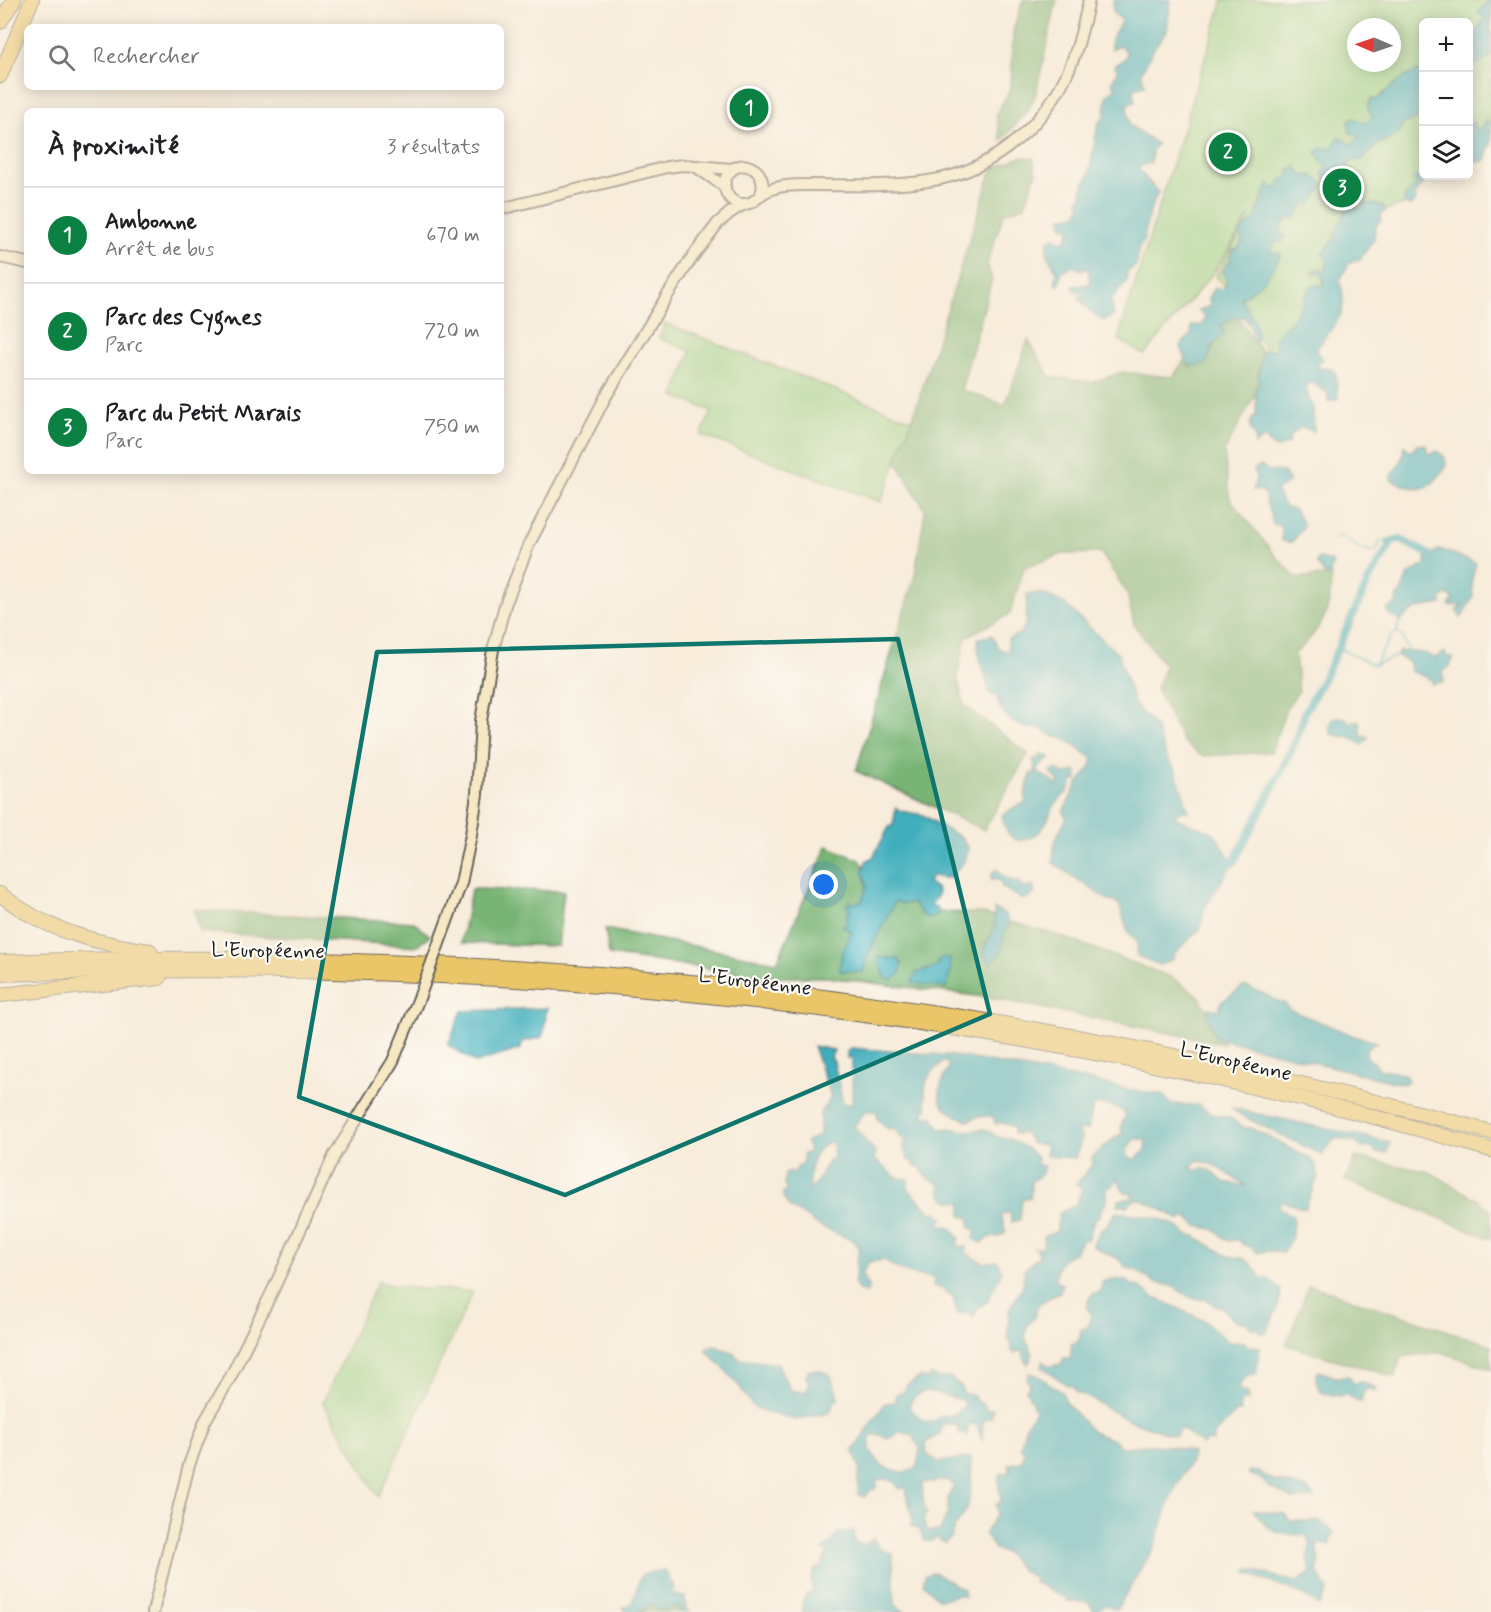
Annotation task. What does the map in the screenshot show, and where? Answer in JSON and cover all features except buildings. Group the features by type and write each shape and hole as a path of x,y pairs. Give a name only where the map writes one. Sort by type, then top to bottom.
{"highway":[{"path":"0,22 14,0"},
{"path":"0,76 32,0"},
{"path":"0,894 43,922 73,935 102,944 189,958"},
{"name":"L'Européenne","path":"0,962 189,958 406,962 686,981 831,998 981,1020 1142,1050 1344,1094 1491,1132"},
{"path":"0,995 111,982 262,970"},
{"name":"L'Européenne","path":"0,974 262,970 405,974 568,983 760,1002 910,1022 1059,1046 1204,1075 1356,1112 1491,1150"}],"street":[{"path":"153,1612 189,1465 205,1421 231,1377 334,1156 393,1061 419,998 461,883 477,794 481,721 493,650 509,595 529,544 606,396 690,259 718,223 731,212 744,204 753,202 767,191 792,185 879,185 928,181 961,172 1001,153 1029,128 1056,96 1072,64 1089,0"},
{"path":"504,208 675,165 732,169 748,166 760,175 792,185"},
{"path":"693,165 710,175 732,200 744,204"},
{"path":"718,223 726,179 732,169"},
{"path":"760,175 763,188 760,196"},
{"path":"0,257 24,261"}],"highlighted area":[{"path":"898,639 990,1014 565,1195 299,1097 377,652"}],"green space":[{"path":"1023,0 1057,0 1035,97 1025,115 1001,141 996,114 1011,88 1013,30"},
{"path":"1223,0 1491,0 1491,138 1473,149 1473,18 1419,18 1419,180 1426,180 1409,203 1361,218 1284,376 1216,276 1250,215 1215,271 1144,355 1118,339"},
{"path":"1021,157 1033,158 1036,173 1025,206 1004,213 987,264 992,279 961,390 1005,405 1028,340 1050,377 1093,382 1122,372 1173,377 1225,298 1271,366 1224,452 1230,499 1274,554 1296,577 1331,576 1331,589 1323,620 1295,654 1299,691 1287,707 1271,752 1202,756 1183,742 1156,688 1165,666 1134,625 1127,593 1101,553 1063,554 1024,568 1010,614 966,637 957,677 964,705 1028,754 984,830 856,771 915,574 925,510 896,461 912,420 992,169"},
{"path":"665,323 912,420 881,502 701,435 712,411 674,396 691,351 659,338"},
{"path":"827,846 860,860 873,881 931,912 980,913 1057,935 1171,977 1199,996 1224,1044 992,998 826,977 771,977 609,955 605,929 777,962"},
{"path":"471,889 564,891 558,946 461,943"},
{"path":"194,910 414,922 430,936 417,946 200,932"},
{"path":"1355,1157 1430,1172 1478,1200 1491,1211 1491,1239 1345,1180"},
{"path":"378,1281 401,1287 473,1292 378,1497 323,1402"},
{"path":"1309,1285 1491,1345 1491,1369 1441,1352 1401,1357 1395,1377 1286,1345"},
{"path":"652,1604 658,1611 677,1606 681,1612 639,1612"}],"water":[{"path":"1113,0 1171,0 1167,31 1156,45 1141,73 1145,85 1134,88 1135,102 1127,105 1130,125 1157,144 1152,150 1151,163 1138,169 1158,192 1148,217 1144,241 1139,248 1137,265 1126,273 1128,279 1111,301 1114,315 1104,321 1090,311 1078,297 1082,295 1081,291 1074,291 1073,286 1090,284 1088,269 1081,270 1074,266 1062,272 1059,285 1055,284 1057,272 1047,255 1048,241 1053,237 1063,242 1067,239 1070,228 1062,226 1062,217 1077,214 1081,206 1079,200 1082,187 1089,174 1098,123 1104,117 1107,95 1116,88 1112,83 1117,70 1115,65 1124,60 1127,52 1120,45 1111,49 1111,39 1122,20 1113,13"},
{"path":"1491,0 1491,55 1479,64 1473,60 1473,37 1485,17 1478,13"},
{"path":"1419,71 1419,119 1404,123 1399,134 1378,144 1362,160 1350,161 1346,173 1338,174 1334,181 1328,183 1322,173 1327,166 1320,161 1320,156 1316,153 1321,148 1331,148 1339,137 1351,144 1360,135 1350,133 1348,122 1352,118 1367,123 1372,117 1368,107 1371,99 1378,99 1411,74"},
{"path":"1484,120 1491,122 1491,146 1488,149 1487,158 1482,162 1473,161 1473,123 1475,128 1480,129 1484,126"},
{"path":"1297,166 1298,171 1306,176 1313,175 1314,179 1320,180 1323,186 1311,204 1304,204 1295,219 1289,218 1280,228 1281,233 1286,236 1283,242 1275,242 1270,251 1281,254 1278,261 1253,290 1241,298 1255,322 1258,338 1255,341 1247,317 1233,318 1221,325 1224,333 1214,344 1206,364 1189,366 1180,345 1191,335 1191,326 1201,325 1206,318 1198,310 1211,306 1208,297 1214,288 1220,290 1226,285 1223,272 1228,262 1232,262 1230,258 1233,249 1237,249 1242,242 1240,233 1256,217 1269,183 1272,188 1278,188 1281,180 1289,177 1289,171"},
{"path":"1419,175 1419,180 1435,180 1424,181 1415,195 1416,201 1409,206 1404,203 1404,198 1417,184 1413,179"},
{"path":"1366,202 1383,206 1386,211 1380,215 1382,218 1375,228 1374,239 1360,260 1349,263 1340,281 1343,293 1342,311 1335,325 1316,350 1323,359 1317,365 1322,369 1328,367 1336,372 1338,399 1328,402 1328,394 1312,382 1306,385 1308,397 1313,405 1314,432 1302,427 1292,435 1289,443 1279,448 1273,447 1265,438 1255,445 1255,437 1249,426 1253,417 1256,416 1256,389 1260,382 1258,376 1263,350 1277,350 1274,338 1291,321 1312,286 1324,285 1322,273 1313,273 1314,270 1325,269 1328,261 1322,254 1332,241 1336,240 1334,234 1348,206 1361,208"},
{"path":"1425,444 1429,454 1437,451 1444,456 1447,466 1434,482 1417,489 1391,480 1391,475 1402,459 1403,447 1405,446 1411,452 1417,445"},
{"path":"1262,466 1269,471 1284,472 1290,481 1276,491 1285,507 1295,510 1304,526 1289,543 1281,540 1282,531 1279,525 1273,524 1263,491 1253,490 1256,477 1254,471"},
{"path":"1440,549 1476,563 1472,580 1473,597 1461,618 1457,611 1462,605 1449,606 1453,598 1446,595 1441,600 1442,604 1415,610 1401,621 1389,615 1391,613 1387,609 1397,603 1396,598 1408,575 1426,564 1426,557"},
{"path":"1318,558 1333,562 1330,575 1324,574 1316,563"},
{"path":"1042,593 1065,604 1119,655 1134,704 1156,728 1167,759 1175,769 1189,811 1178,811 1176,818 1214,833 1233,863 1204,909 1201,928 1174,954 1173,959 1160,965 1137,956 1137,941 1128,932 1119,904 1108,900 1053,863 1056,840 1067,819 1063,812 1078,783 1089,770 1093,759 1066,739 1055,737 1040,728 1025,728 1012,722 1001,709 996,696 989,693 978,638 992,635 998,648 1008,652 1008,639 1021,633 1026,623 1027,594"},
{"path":"1399,651 1425,653 1435,658 1445,652 1447,656 1454,658 1443,672 1444,682 1432,684 1432,680 1411,671 1409,662 1397,656"},
{"path":"1346,718 1349,723 1356,720 1360,722 1361,736 1369,737 1362,745 1354,739 1331,734 1329,726 1332,719"},
{"path":"1039,754 1050,757 1039,768 1038,773 1056,785 1059,782 1050,772 1056,769 1064,774 1077,771 1077,779 1072,781 1040,832 1028,839 1017,840 1009,835 1002,815 1025,803 1031,773 1036,772 1033,759 1041,759"},
{"path":"896,808 923,815 961,837 969,849 963,863 951,877 932,876 928,882 938,890 937,897 932,903 932,907 937,908 937,916 931,918 924,916 913,903 904,904 895,901 866,958 863,972 840,971 841,957 851,932 843,926 848,921 846,916 850,911 847,905 850,901 853,904 862,901 867,886 863,871 866,861 873,857 889,827 893,825"},
{"path":"997,869 1006,878 1019,882 1021,887 1027,888 1033,885 1035,894 1022,900 1002,887 1000,881 991,879 992,873"},
{"path":"994,909 1005,914 1010,924 1005,930 1001,953 990,964 983,949 994,927"},
{"path":"878,957 898,959 902,964 899,975 893,980 886,979"},
{"path":"942,958 950,959 951,971 946,988 912,983 916,973 938,967 938,962"},
{"path":"1244,986 1286,1004 1288,1009 1357,1037 1377,1042 1366,1049 1367,1058 1379,1069 1407,1075 1408,1081 1403,1084 1216,1038 1207,1019 1208,1008 1219,1010 1221,1002"},
{"path":"547,1008 543,1037 522,1042 521,1049 476,1063 448,1045 462,1011"},
{"path":"813,1046 834,1050 831,1057 843,1103 852,1105 852,1058 847,1058 847,1052 851,1048 957,1056 1162,1094 1171,1104 1198,1105 1212,1114 1231,1118 1242,1127 1251,1128 1308,1157 1316,1165 1318,1177 1305,1209 1282,1201 1279,1209 1293,1215 1292,1237 1283,1253 1267,1251 1258,1253 1249,1246 1243,1245 1239,1240 1228,1241 1213,1229 1196,1226 1184,1215 1180,1220 1137,1199 1127,1206 1117,1205 1119,1200 1132,1198 1133,1195 1123,1191 1117,1178 1107,1190 1107,1202 1100,1215 1094,1220 1088,1239 1081,1241 1075,1253 1066,1257 1058,1267 1056,1281 1062,1284 1060,1292 1042,1302 1027,1326 1025,1338 1033,1353 1027,1364 1021,1350 1014,1353 1011,1350 1011,1342 1008,1341 1009,1310 1023,1286 1024,1270 1040,1255 1034,1248 1043,1248 1044,1236 1056,1232 1059,1213 1076,1205 1082,1188 1076,1184 1093,1164 1092,1157 1122,1133 1121,1127 1126,1113 1110,1106 1093,1106 1088,1130 1079,1132 1082,1139 1075,1158 1046,1156 1046,1145 1032,1144 1025,1133 1014,1134 1014,1127 1003,1123 995,1124 993,1116 977,1117 969,1121 943,1106 940,1100 941,1086 949,1066 945,1061 938,1066 929,1076 925,1087 927,1109 924,1110 924,1116 932,1116 940,1129 950,1128 964,1131 986,1129 998,1137 1008,1138 1027,1148 1037,1157 1037,1164 1044,1166 1042,1174 1031,1182 1031,1197 1022,1200 1020,1220 1011,1222 1010,1212 1001,1215 1006,1233 998,1237 990,1237 982,1243 974,1239 975,1231 969,1227 970,1218 961,1216 962,1203 949,1201 941,1195 940,1184 926,1177 920,1167 914,1166 914,1162 908,1160 903,1145 906,1142 893,1128 889,1130 877,1119 877,1111 866,1111 854,1126 876,1153 874,1159 897,1178 909,1179 908,1188 931,1213 938,1212 939,1216 944,1218 938,1224 950,1227 960,1238 956,1245 966,1247 966,1253 984,1263 997,1261 1002,1271 988,1301 978,1308 974,1317 967,1312 957,1313 953,1296 933,1286 934,1278 908,1273 885,1260 868,1262 862,1275 870,1287 867,1293 859,1291 854,1283 860,1248 852,1240 814,1224 793,1210 785,1201 782,1193 787,1190 784,1184 785,1174 789,1171 793,1173 803,1161 803,1154 809,1152 806,1142 820,1135 820,1113 831,1097","holes":["1135,1139 1146,1140 1146,1150 1135,1159 1129,1158 1127,1153","826,1143 833,1143 834,1158 828,1160 829,1163 825,1165 819,1179 810,1190 809,1177 812,1164 821,1147","1198,1160 1216,1166 1247,1186 1224,1182 1210,1170 1201,1168 1198,1171 1190,1168"]},
{"path":"1231,1108 1390,1142 1387,1153 1376,1153 1372,1148 1335,1138 1322,1155 1240,1115"},
{"path":"1116,1212 1163,1220 1228,1256 1243,1258 1252,1265 1261,1278 1268,1278 1281,1290 1280,1301 1267,1332 1263,1334 1255,1328 1252,1329 1246,1322 1235,1320 1223,1307 1215,1306 1206,1299 1191,1298 1171,1286 1156,1283 1126,1268 1120,1260 1092,1245 1101,1229"},
{"path":"1110,1279 1125,1280 1143,1289 1155,1299 1205,1321 1228,1342 1245,1342 1246,1346 1260,1347 1256,1375 1247,1375 1238,1388 1249,1394 1249,1399 1240,1403 1241,1411 1238,1411 1215,1433 1213,1442 1207,1441 1202,1445 1180,1428 1176,1436 1131,1421 1075,1392 1073,1386 1067,1385 1042,1367 1042,1361 1050,1366 1061,1364 1064,1358 1071,1358 1071,1344 1079,1341 1081,1329 1087,1328 1091,1314 1087,1308 1088,1300 1093,1293 1100,1293 1102,1282"},
{"path":"715,1346 730,1351 741,1359 778,1364 791,1391 807,1391 808,1370 820,1370 831,1375 838,1400 833,1402 832,1410 826,1414 793,1420 758,1410 706,1351 706,1347"},
{"path":"1319,1371 1336,1377 1349,1376 1353,1383 1361,1382 1377,1388 1375,1392 1369,1388 1364,1391 1361,1402 1347,1395 1322,1393 1316,1381 1316,1374"},
{"path":"1028,1373 1037,1375 1062,1392 1067,1404 1093,1432 1116,1441 1121,1447 1166,1445 1192,1452 1191,1462 1177,1485 1154,1548 1117,1609 1106,1605 1095,1611 1088,1602 1067,1601 1067,1598 1034,1582 1034,1578 1022,1571 1007,1554 996,1550 984,1534 997,1514 996,1504 1001,1502 998,1481 1000,1474 1010,1472 1009,1464 1021,1462 1025,1452 1020,1448 1025,1428 1035,1410 1026,1389 1030,1384 1027,1380"},
{"path":"932,1375 937,1378 951,1378 961,1386 963,1393 975,1396 974,1400 985,1405 986,1410 993,1409 992,1417 983,1422 982,1441 976,1423 968,1426 967,1435 960,1434 957,1425 942,1425 940,1434 925,1443 927,1454 939,1462 971,1457 970,1496 966,1510 955,1527 952,1537 945,1543 936,1538 932,1541 925,1541 919,1529 910,1525 913,1520 905,1486 900,1490 890,1480 877,1480 876,1488 864,1497 858,1494 860,1468 853,1450 885,1403 894,1402 896,1394 904,1392 907,1385 920,1377 926,1379","holes":["929,1391 964,1401 964,1407 952,1415 940,1417 933,1422 924,1421 909,1408 916,1396","898,1432 914,1435 914,1440 920,1448 917,1467 904,1473 882,1466 870,1450 870,1435 882,1435 887,1439","949,1480 953,1486 948,1498 948,1511 940,1531 928,1531 924,1524 927,1513 924,1506 922,1483"]},
{"path":"1249,1471 1259,1472 1273,1480 1308,1489 1314,1498 1292,1499 1249,1475"},
{"path":"1253,1510 1285,1514 1290,1521 1320,1521 1334,1532 1330,1545 1317,1544 1320,1560 1317,1572 1328,1590 1319,1606 1302,1594 1246,1573 1248,1569 1297,1582 1311,1572 1307,1557 1311,1544 1305,1535 1274,1532"},
{"path":"854,1531 854,1542 865,1545 873,1538 879,1548 893,1554 895,1604 905,1612 802,1612 802,1603 807,1594 813,1593 811,1578 814,1570 821,1567 827,1552 823,1550 830,1545 838,1532"},
{"path":"665,1570 674,1587 671,1594 685,1597 686,1609 690,1612 681,1612 677,1606 658,1611 652,1604 639,1612 626,1612 622,1607 629,1606 631,1603 642,1574"},
{"path":"935,1572 964,1589 965,1597 956,1595 941,1599 936,1597 923,1584 925,1575"}],"waterway":[{"path":"1334,539 1340,536 1362,549 1372,551 1377,550 1380,541 1389,542"},
{"path":"1233,863 1282,770 1297,738 1305,712 1327,672 1369,580 1389,547 1389,542 1399,539 1430,555"},
{"path":"1399,620 1397,632 1402,636 1409,652"},
{"path":"1374,665 1391,636 1397,632"},
{"path":"1338,648 1374,665 1397,656"}],"place":[{"name":"Ambonne","path":"749,108"},
{"name":"Parc des Cygnes","path":"1228,152"},
{"name":"Parc du Petit Marais","path":"1342,188"}]}
